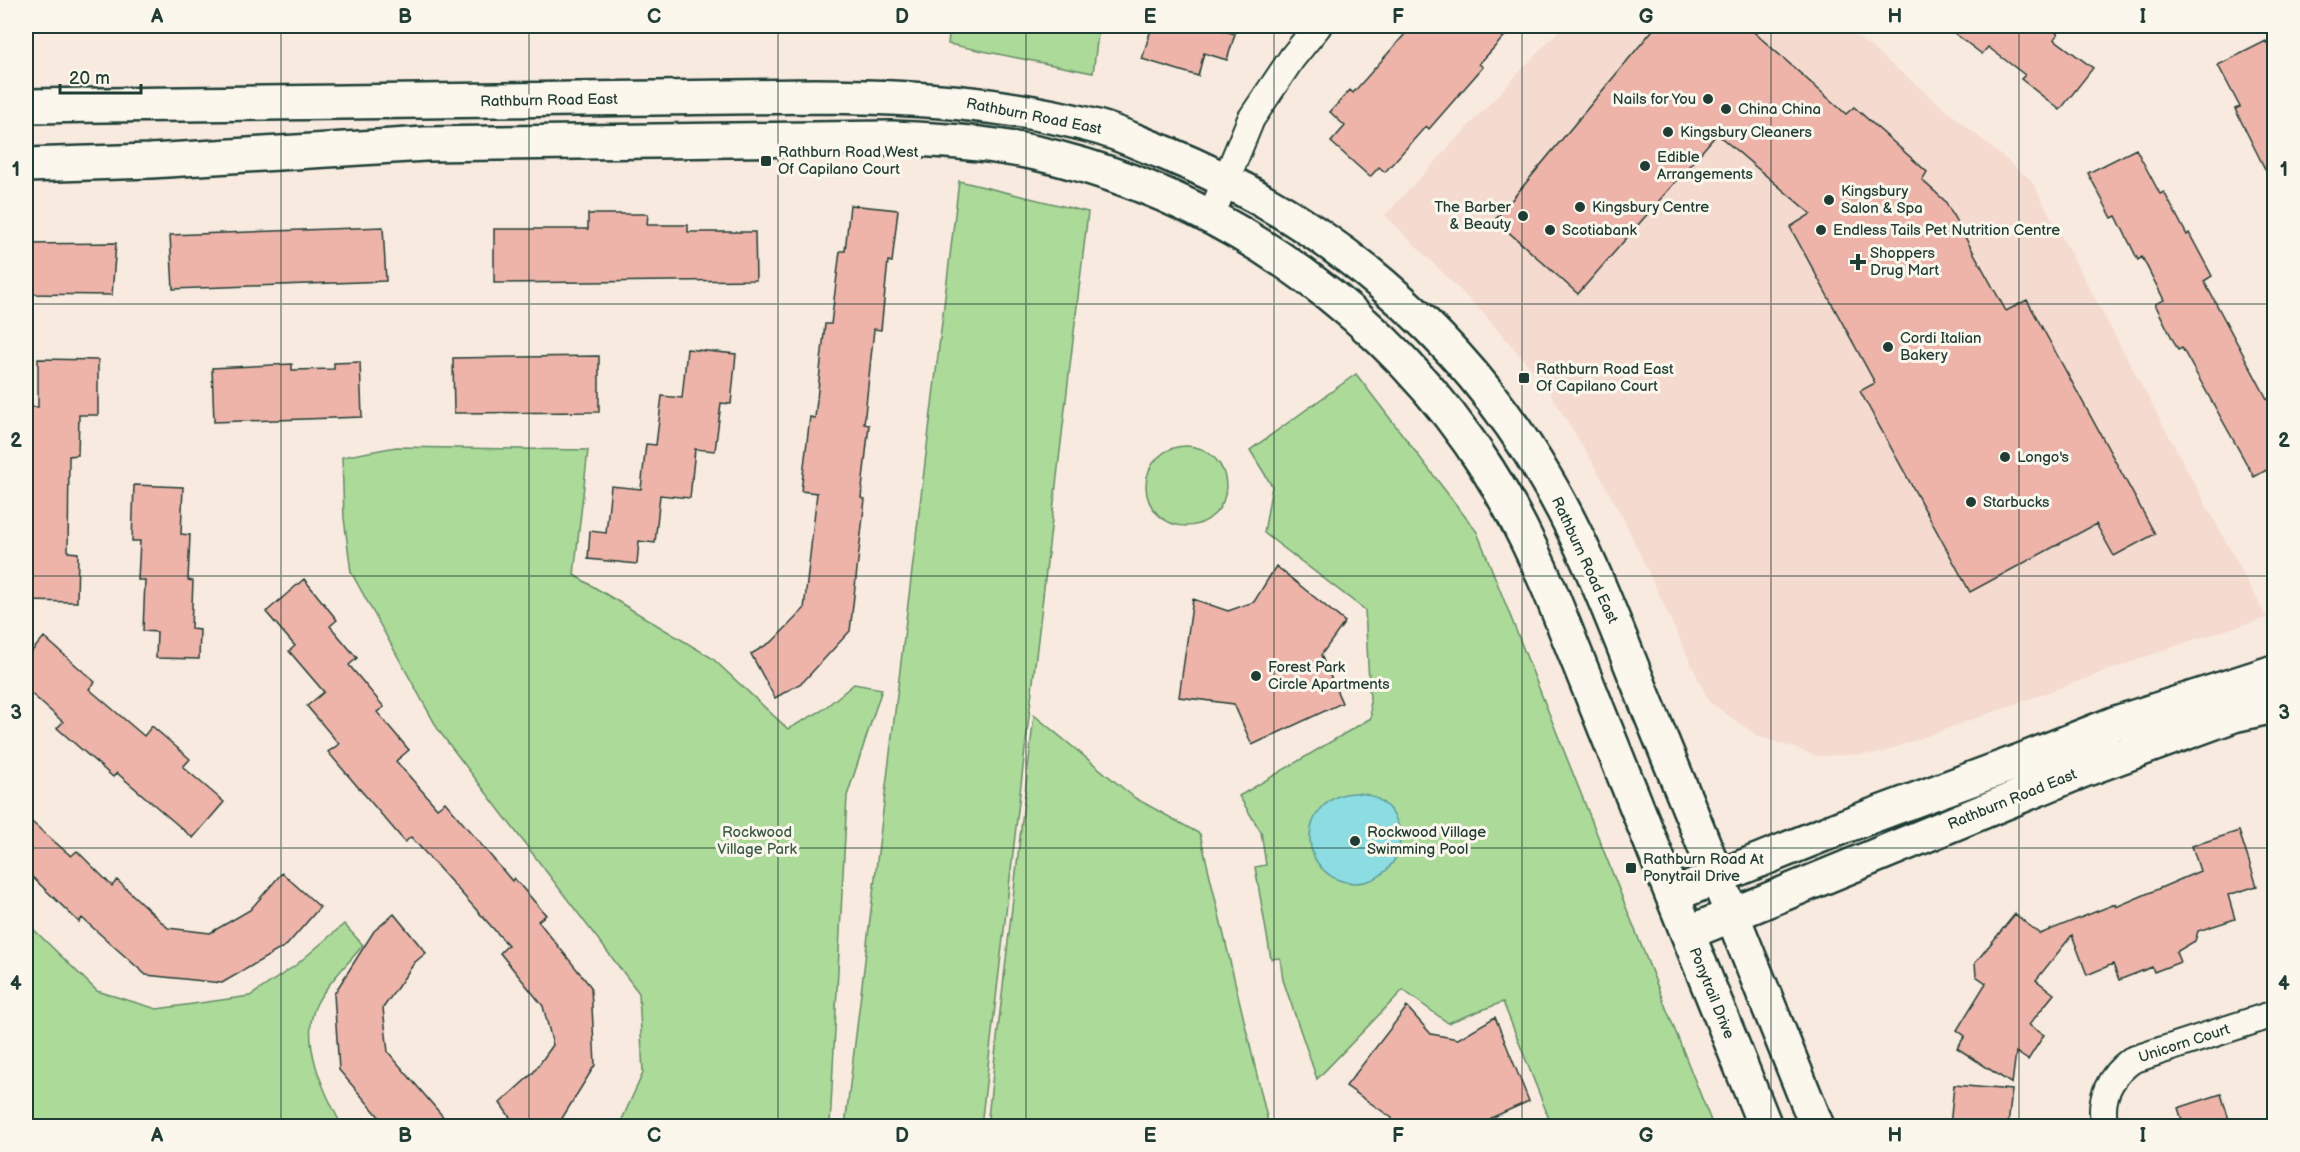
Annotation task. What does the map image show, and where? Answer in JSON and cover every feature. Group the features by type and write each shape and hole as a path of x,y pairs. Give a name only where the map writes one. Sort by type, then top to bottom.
{"street":[{"path":"26,165 151,161 425,144 902,138 955,141 1056,158 1142,186 1211,216 1251,119 1292,58 1318,26"},
{"name":"Rathburn Road East","path":"26,106 804,96 934,99 991,105 1101,128 1225,178 1314,232 1394,294 1440,338 1483,387 1512,426 1546,479 1574,531 1717,878"},
{"name":"Ponytrail Drive","path":"1211,216 1260,244 1323,290 1364,324 1435,400 1488,469 1513,512 1550,591 1765,1126"},
{"path":"1673,896 1842,827 2116,723 2274,672"},
{"name":"Rathburn Road East","path":"1688,933 2084,770 2234,715 2274,706"},
{"path":"1717,878 1817,1126"},
{"name":"Unicorn Court","path":"2105,1126 2103,1113 2106,1092 2116,1074 2132,1060 2274,1014"}],"shaded area":[{"name":"Kingsbury Centre","path":"1563,26 1845,26 2031,180 2267,618 2192,640 1877,754 1818,756 1758,736 1709,702 1626,524 1597,470 1544,383 1484,314 1385,215"}],"green space":[{"path":"950,26 1099,26 1093,73 948,44"},
{"path":"959,181 1088,212 981,1126 845,1126"},
{"path":"1356,374 1477,532 1713,1126 1552,1126 1503,1002 1448,1023 1403,990 1317,1079 1283,980 1280,958 1271,959 1255,867 1266,865 1261,832 1239,796 1371,718 1365,610 1264,533 1272,486 1250,450"},
{"path":"1186,446 1201,449 1214,458 1223,471 1226,486 1223,501 1214,514 1201,523 1186,526 1171,523 1158,514 1149,501 1146,486 1149,471 1158,458 1171,449"},
{"name":"Rockwood Village Park","path":"396,447 588,450 574,575 712,658 788,729 821,711 854,684 882,689 847,796 830,1126 619,1126 643,1073 639,993 439,731 351,572 344,518 342,457"},
{"path":"1034,715 1135,798 1200,834 1269,1126 987,1126"},
{"path":"26,922 97,991 157,1009 250,996 296,965 344,924 363,945 317,1003 310,1033 316,1066 342,1126 26,1126"}],"water":[{"name":"Rockwood Village Swimming Pool","path":"1355,793 1372,796 1387,806 1397,821 1400,838 1397,855 1387,870 1372,880 1355,883 1338,880 1323,870 1313,855 1310,838 1313,821 1323,806 1338,796"}],"building":[{"path":"1152,26 1208,26 1235,34 1227,60 1204,53 1198,76 1142,59"},
{"path":"1412,26 1514,26 1479,64 1483,67 1429,129 1426,126 1385,172 1379,167 1370,177 1331,142 1345,126 1330,112 1350,90 1353,93"},
{"name":"Kingsbury Centre","path":"1656,26 1747,26 1846,114 1854,107 1927,172 1922,180 1945,201 2006,311 2027,300 2155,534 2114,556 2096,524 1970,592 1860,391 1875,383 1790,227 1811,214 1717,134 1578,294 1495,220"},
{"path":"1945,26 2047,26 2058,34 2054,39 2093,68 2060,110 2021,79 2025,75 1988,47 1982,54"},
{"path":"2266,41 2274,57 2274,187 2235,109 2240,107 2218,65"},
{"path":"2136,149 2160,194 2164,192 2212,276 2204,281 2274,412 2274,466 2254,477 2182,348 2178,350 2155,304 2164,300 2142,257 2138,260 2116,216 2112,218 2088,173"},
{"path":"850,205 898,210 892,262 888,261 881,330 874,329 864,424 869,425 861,498 865,499 850,631 803,682 775,698 751,654 773,641 804,609 817,493 801,491 810,417 815,418 825,324 831,324 840,251 845,251"},
{"path":"588,214 648,214 647,225 688,225 688,232 755,232 756,280 494,283 494,229 588,229"},
{"path":"383,227 386,281 173,289 170,235"},
{"path":"116,243 112,295 26,294 26,244"},
{"path":"687,349 736,354 731,404 721,403 715,451 695,449 690,498 660,495 655,543 639,541 637,564 588,559 590,531 606,533 611,486 641,489 646,444 656,445 662,396 682,398"},
{"path":"599,356 599,412 454,413 453,358"},
{"path":"38,359 98,360 98,415 79,415 78,455 69,456 68,552 78,553 77,602 26,601 27,407 38,407"},
{"path":"360,362 362,417 214,422 212,368 292,364 292,370 334,369 334,363"},
{"path":"134,485 183,487 181,534 190,535 188,580 193,581 191,629 200,630 199,659 156,658 157,632 143,631 145,580 138,580 140,541 132,541"},
{"name":"Forest Park Circle Apartments","path":"1276,566 1345,622 1321,655 1342,703 1252,745 1234,704 1179,697 1193,599 1228,611 1254,602"},
{"path":"304,579 337,620 330,626 357,658 349,665 384,707 377,712 409,750 396,761 437,808 445,802 512,881 514,878 546,915 538,921 591,987 595,1065 561,1120 553,1126 516,1126 500,1103 533,1073 553,1045 543,1006 500,953 508,945 411,837 405,842 328,752 339,744 307,706 324,692 289,651 295,646 266,612"},
{"path":"44,637 95,682 89,689 144,736 152,726 190,759 183,767 224,802 193,838 117,773 113,777 57,728 63,722 26,689 26,658"},
{"path":"26,817 71,856 77,851 112,886 117,880 168,928 210,933 250,910 282,873 320,907 287,945 222,983 146,975 82,918 79,922 26,871"},
{"path":"2239,831 2257,886 2228,895 2235,919 2198,931 2195,941 2176,952 2180,962 2154,972 2152,967 2119,980 2113,964 2087,975 2072,935 2036,980 2054,994 2029,1025 2044,1035 2028,1060 2016,1052 2012,1084 1957,1048 1965,1036 1957,1030 1986,983 1976,976 1975,963 2015,914 2040,934 2115,904 2116,907 2200,871 2192,846"},
{"path":"394,914 426,953 415,962 383,1008 388,1052 451,1126 387,1126 339,1070 334,994 374,931"},
{"path":"1407,1007 1431,1034 1458,1039 1495,1017 1529,1101 1491,1118 1491,1126 1391,1126 1392,1118 1346,1086"},
{"path":"1954,1085 2012,1090 2008,1126 1950,1126"},
{"path":"2221,1094 2231,1126 2184,1126 2178,1108"}],"place":[{"name":"Nails for You","path":"1708,99"},
{"name":"China China","path":"1726,109"},
{"name":"Kingsbury Cleaners","path":"1668,132"},
{"name":"Rathburn Road West Of Capilano Court","path":"766,161"},
{"name":"Edible Arrangements","path":"1645,166"},
{"name":"Kingsbury Salon & Spa","path":"1829,200"},
{"name":"Kingsbury Centre","path":"1580,207"},
{"name":"The Barber & Beauty","path":"1523,216"},
{"name":"Scotiabank","path":"1550,230"},
{"name":"Endless Tails Pet Nutrition Centre","path":"1821,230"},
{"name":"Shoppers Drug Mart","path":"1858,262"},
{"name":"Cordi Italian Bakery","path":"1888,347"},
{"name":"Rathburn Road East Of Capilano Court","path":"1524,378"},
{"name":"Longo's","path":"2005,457"},
{"name":"Starbucks","path":"1971,502"},
{"name":"Forest Park Circle Apartments","path":"1256,676"},
{"name":"Rockwood Village Swimming Pool","path":"1355,841"},
{"name":"Rathburn Road At Ponytrail Drive","path":"1631,868"}]}
